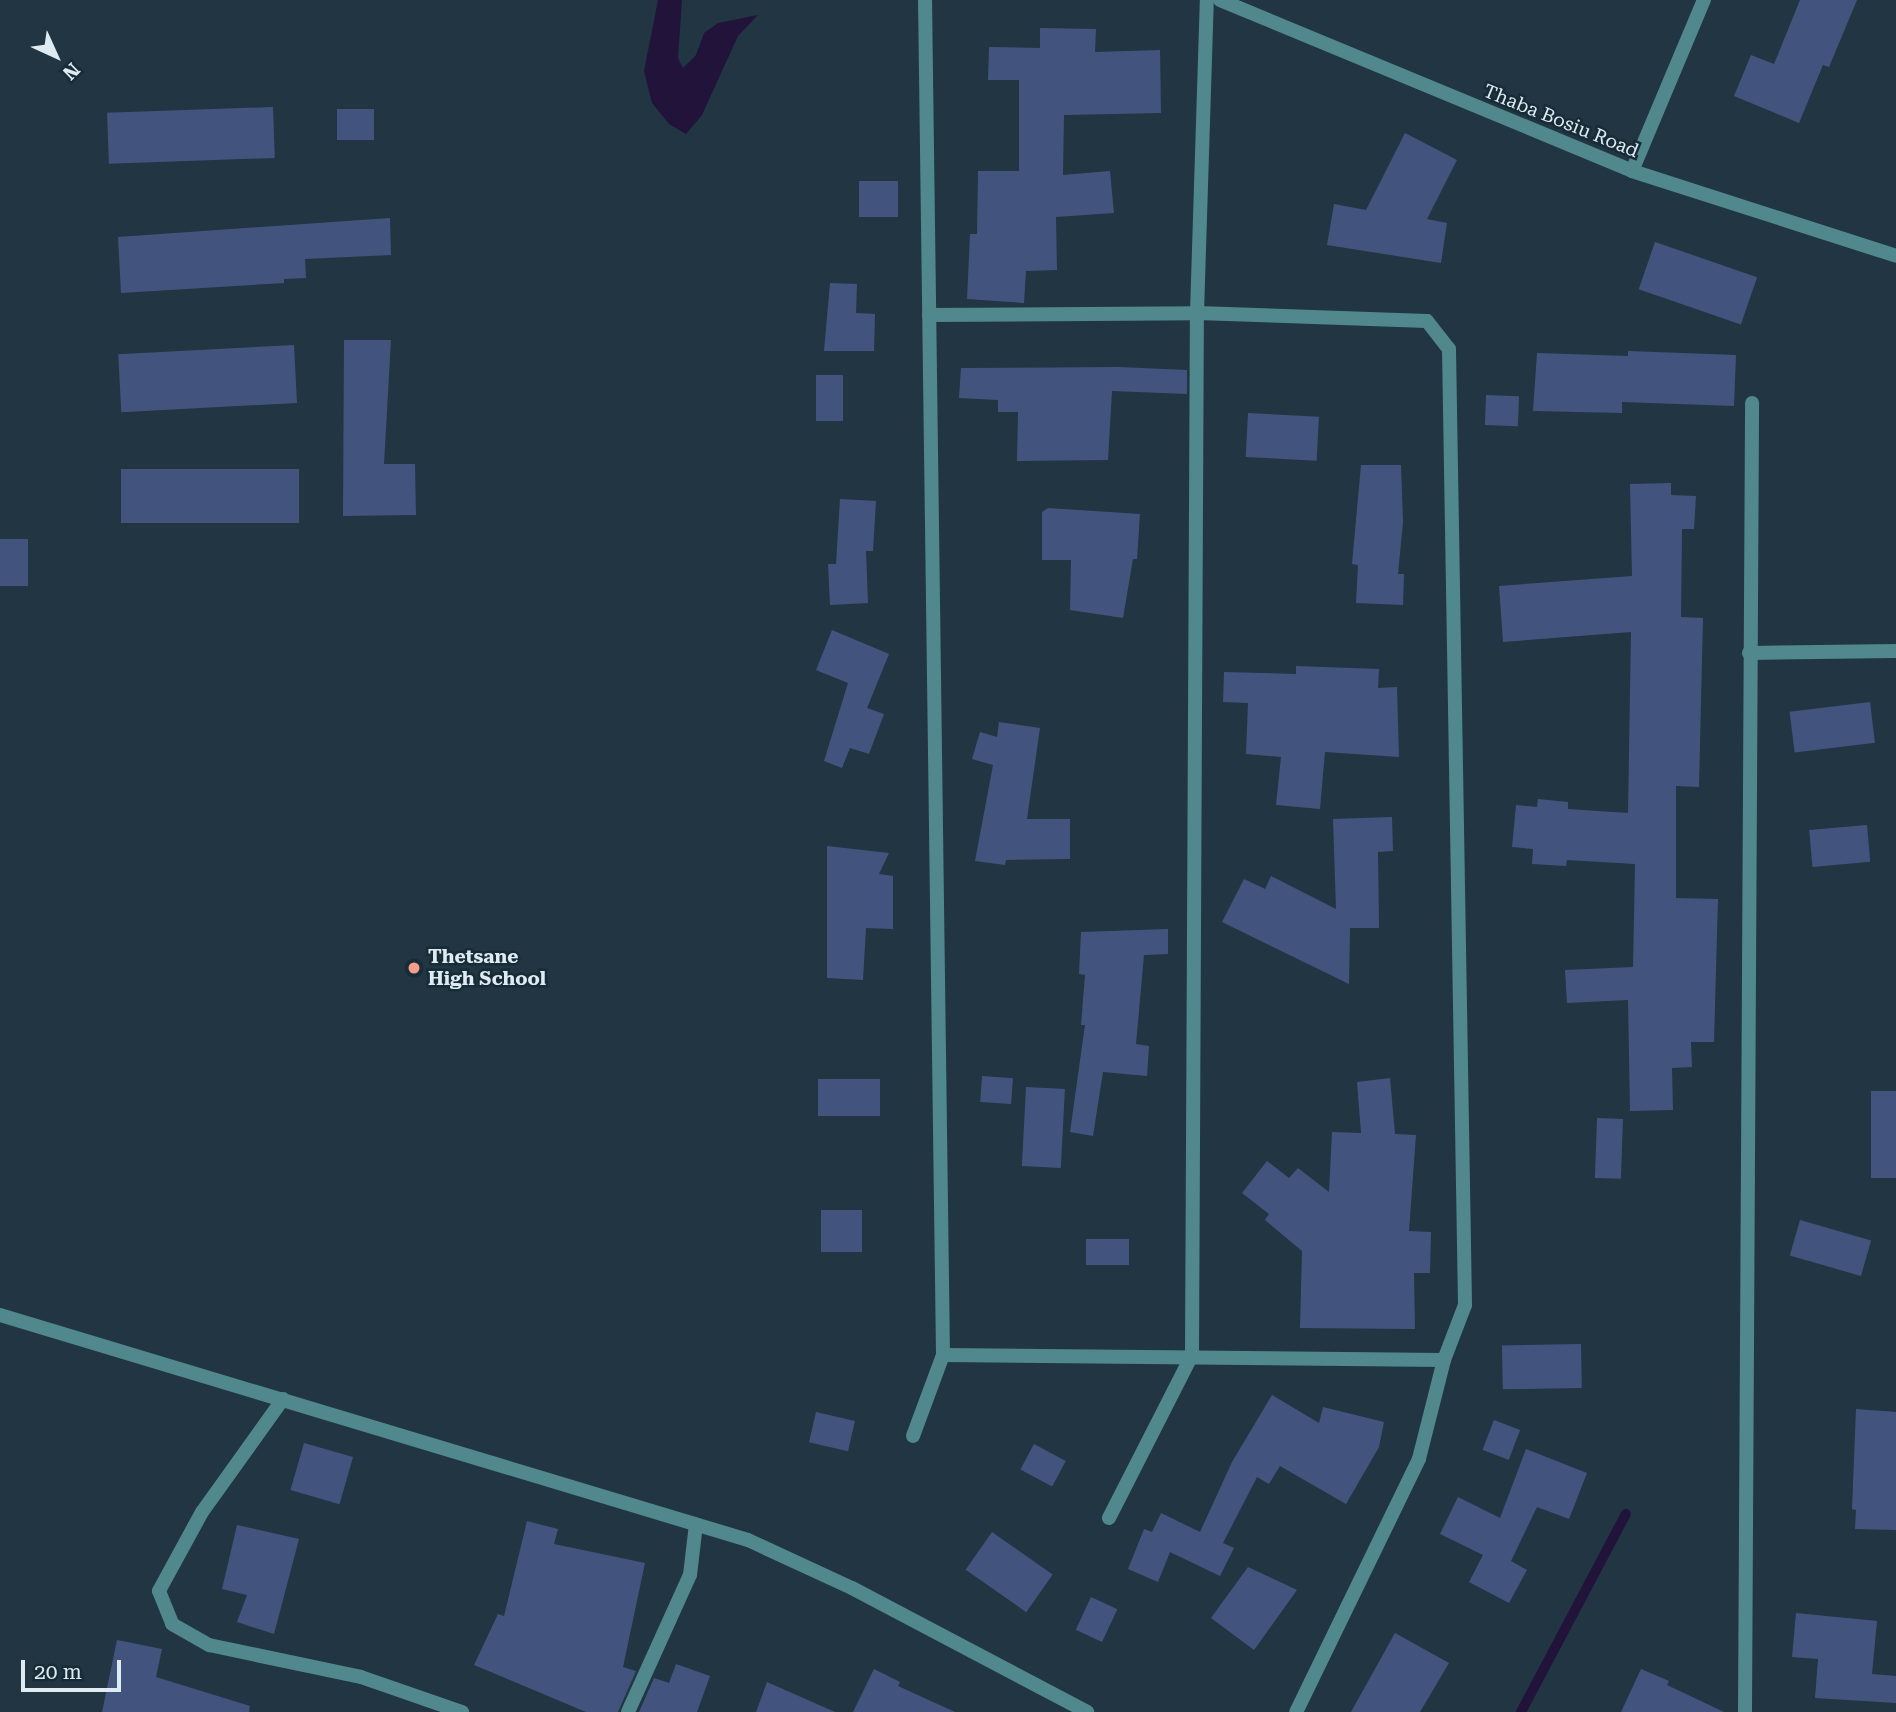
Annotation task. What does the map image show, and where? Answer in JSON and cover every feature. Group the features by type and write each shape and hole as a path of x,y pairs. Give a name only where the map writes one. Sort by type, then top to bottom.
{"street":[{"path":"913,1436 943,1355 925,0"},
{"path":"1109,1518 1192,1355 1197,313 1207,0"},
{"name":"Thaba Bosiu Road","path":"1220,0 1632,171 1896,256"},
{"path":"1632,171 1704,0"},
{"path":"929,315 1197,313 1427,321 1449,349 1465,1305 1444,1360 1419,1459 1296,1712"},
{"path":"1745,1712 1752,404"},
{"path":"1749,653 1896,651"},
{"path":"0,1315 748,1540 852,1588 1087,1712"},
{"path":"943,1355 1192,1355 1444,1360"},
{"path":"283,1399 202,1512 159,1591 172,1624 209,1645 361,1677 462,1712"},
{"path":"628,1712 690,1575 696,1524"}],"shaded area":[{"path":"658,0 682,0 678,58 683,68 696,55 704,33 718,23 758,15 738,36 702,115 686,134 669,124 652,103 644,71"}],"building":[{"path":"1800,0 1857,0 1829,67 1823,65 1799,123 1734,96 1751,55 1774,64"},
{"path":"1040,28 1096,29 1095,52 1160,50 1161,113 1064,115 1063,175 1110,171 1114,213 1056,217 1057,270 1026,271 1024,303 967,299 970,234 977,234 978,171 1019,171 1019,80 988,80 989,47 1040,48"},
{"path":"273,107 275,158 109,164 107,113"},
{"path":"337,109 374,109 374,140 337,140"},
{"path":"1405,133 1457,160 1427,219 1447,223 1441,263 1327,245 1334,204 1366,210"},
{"path":"859,181 898,181 898,217 859,217"},
{"path":"390,218 391,255 305,259 306,278 284,279 284,283 121,293 118,237"},
{"path":"1655,242 1757,277 1741,324 1639,289"},
{"path":"830,283 857,284 856,313 875,314 874,351 824,351"},
{"path":"344,340 391,340 384,464 415,464 416,515 343,516"},
{"path":"294,345 297,403 121,412 118,354"},
{"path":"1628,351 1736,355 1734,406 1622,402 1622,413 1533,411 1537,353 1628,356"},
{"path":"1119,367 1187,370 1187,394 1112,391 1108,460 1017,461 1018,412 998,412 998,400 959,398 961,368"},
{"path":"816,375 843,375 843,421 816,421"},
{"path":"1486,395 1519,396 1518,426 1485,425"},
{"path":"1248,413 1319,417 1317,461 1246,457"},
{"path":"1361,465 1401,465 1403,522 1398,574 1404,574 1403,605 1356,603 1358,565 1352,564"},
{"path":"121,469 299,469 299,523 121,523"},
{"path":"1671,483 1671,495 1696,496 1694,529 1682,529 1681,617 1703,618 1699,787 1676,786 1676,898 1718,899 1714,1042 1691,1042 1692,1067 1672,1068 1673,1110 1630,1111 1628,1000 1567,1003 1565,970 1633,967 1635,864 1567,860 1566,866 1532,864 1533,849 1512,847 1516,805 1537,807 1538,799 1568,802 1568,809 1628,813 1631,632 1503,642 1499,586 1632,576 1630,484"},
{"path":"840,499 876,501 873,551 866,551 868,603 830,605 828,564 836,564"},
{"path":"1048,508 1140,514 1137,559 1133,559 1123,618 1070,610 1071,560 1042,560 1042,512"},
{"path":"0,539 28,539 28,586 0,586"},
{"path":"832,630 889,654 867,708 884,714 869,754 850,748 842,768 824,761 848,683 816,670"},
{"path":"1296,666 1379,669 1378,688 1397,687 1399,757 1325,752 1320,809 1276,805 1281,757 1246,754 1248,703 1223,702 1224,672 1296,674"},
{"path":"1870,702 1875,743 1795,753 1790,712"},
{"path":"999,722 1040,728 1027,819 1070,819 1070,859 1006,860 1005,865 975,861 993,765 972,759 980,732 997,737"},
{"path":"1392,817 1393,851 1378,852 1379,928 1350,928 1349,984 1222,922 1244,879 1265,889 1271,876 1336,909 1333,819"},
{"path":"1867,825 1870,862 1812,867 1809,830"},
{"path":"827,846 889,853 879,874 893,876 893,929 866,928 863,980 827,978"},
{"path":"1168,929 1168,954 1144,955 1136,1044 1149,1046 1147,1076 1103,1072 1093,1136 1070,1132 1085,1025 1081,1025 1085,975 1079,974 1081,932"},
{"path":"982,1076 1013,1078 1011,1104 980,1102"},
{"path":"1390,1078 1395,1134 1416,1135 1409,1231 1431,1232 1430,1273 1414,1273 1415,1329 1300,1328 1302,1251 1265,1220 1269,1214 1242,1193 1267,1161 1289,1178 1298,1168 1329,1192 1332,1132 1361,1133 1357,1082"},
{"path":"818,1079 880,1079 880,1116 818,1116"},
{"path":"1026,1087 1065,1089 1061,1168 1022,1166"},
{"path":"1871,1091 1896,1091 1896,1178 1871,1178"},
{"path":"1597,1118 1623,1119 1621,1179 1595,1178"},
{"path":"821,1210 862,1210 862,1252 821,1252"},
{"path":"1800,1220 1871,1240 1861,1276 1790,1256"},
{"path":"1086,1239 1129,1239 1129,1265 1086,1265"},
{"path":"1581,1344 1582,1388 1503,1389 1502,1345"},
{"path":"1272,1395 1319,1423 1323,1407 1384,1422 1379,1447 1346,1504 1280,1466 1269,1484 1257,1477 1223,1543 1234,1548 1220,1576 1170,1552 1158,1582 1128,1569 1144,1529 1152,1532 1161,1513 1200,1532 1232,1462"},
{"path":"1856,1409 1896,1412 1896,1530 1855,1529 1856,1510 1852,1509"},
{"path":"816,1412 855,1421 848,1451 809,1442"},
{"path":"1494,1420 1520,1430 1509,1460 1483,1450"},
{"path":"304,1443 353,1457 340,1504 290,1490"},
{"path":"1034,1444 1066,1461 1052,1487 1020,1470"},
{"path":"1526,1449 1587,1473 1569,1519 1537,1507 1511,1561 1527,1570 1509,1603 1469,1582 1483,1555 1440,1534 1458,1497 1500,1518"},
{"path":"527,1521 558,1529 554,1544 645,1563 623,1667 636,1671 618,1712 586,1712 474,1665 498,1614 504,1616"},
{"path":"237,1525 299,1539 274,1634 237,1622 247,1595 222,1589"},
{"path":"992,1532 1053,1574 1026,1612 966,1570"},
{"path":"1248,1567 1297,1590 1254,1650 1211,1618"},
{"path":"1091,1597 1117,1609 1102,1642 1076,1630"},
{"path":"1796,1613 1877,1621 1872,1674 1896,1676 1896,1703 1815,1698 1818,1659 1792,1657"},
{"path":"1395,1633 1449,1663 1420,1712 1351,1712"},
{"path":"117,1640 162,1649 156,1677 250,1706 249,1712 102,1712"},
{"path":"676,1664 710,1676 697,1712 639,1712 654,1678 669,1683"},
{"path":"874,1669 900,1682 898,1686 955,1712 853,1712"},
{"path":"1641,1669 1669,1681 1667,1685 1724,1712 1621,1712"},
{"path":"767,1682 835,1712 756,1712"}],"waterway":[{"path":"1521,1712 1626,1514"}],"place":[{"name":"Thetsane High School","path":"414,968"}]}
